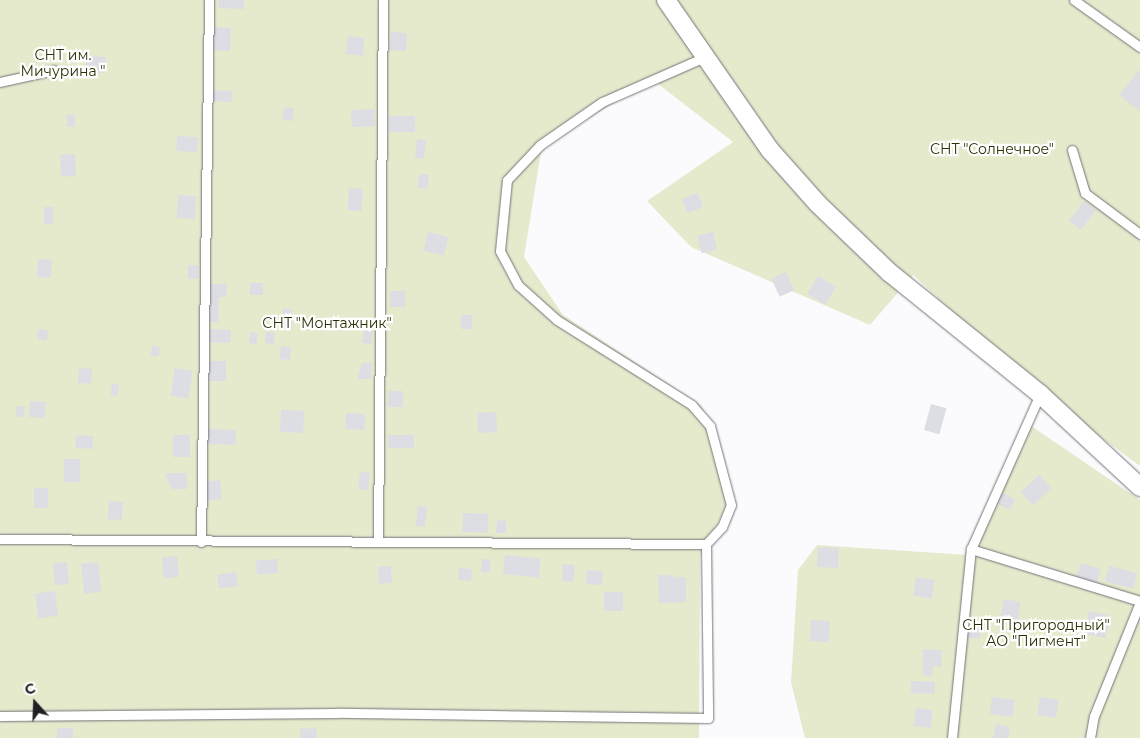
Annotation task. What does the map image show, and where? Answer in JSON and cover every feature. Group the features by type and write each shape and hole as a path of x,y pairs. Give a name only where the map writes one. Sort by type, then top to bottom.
{"street":[{"path":"666,0 707,56 770,150 818,204 890,273 1040,394 1140,488"}],"lane":[{"path":"201,542 209,0"},
{"path":"378,540 383,0"},
{"path":"1074,0 1140,47"},
{"path":"0,716 336,713 708,718 706,544 722,527 731,505 710,426 692,404 557,320 518,285 500,251 507,180 540,145 602,102 707,56"},
{"path":"0,82 54,70"},
{"path":"1072,150 1086,192 1140,234"},
{"path":"952,738 971,549 1040,394"},
{"path":"0,539 201,542 378,540 706,544"},
{"path":"971,549 1140,601 1094,716 1090,738"}],"green space":[{"path":"0,0 1140,0 1140,466 1034,388 913,275 870,325 691,247 647,201 733,142 653,80 542,146 524,257 563,315 702,406 732,497 700,556 699,738 0,738"},
{"name":"СНТ \"Пригородный\" АО \"Пигмент\"","path":"1024,421 1140,500 1140,738 805,738 791,682 798,570 817,545 968,555"}],"building":[{"path":"219,0 244,0 244,9 218,8"},
{"path":"213,27 231,28 230,51 212,50"},
{"path":"391,32 407,33 406,51 390,50"},
{"path":"348,36 365,38 363,56 346,54"},
{"path":"86,56 106,57 105,73 85,72"},
{"path":"1140,69 1140,107 1138,110 1119,95"},
{"path":"211,90 232,91 231,102 210,101"},
{"path":"284,107 294,108 293,121 283,120"},
{"path":"374,109 375,126 352,127 351,110"},
{"path":"67,115 75,115 75,127 67,127"},
{"path":"389,116 415,116 415,132 389,132"},
{"path":"177,136 198,137 197,152 176,151"},
{"path":"417,139 426,140 424,159 415,158"},
{"path":"75,154 76,176 61,177 60,155"},
{"path":"419,174 429,175 427,189 418,188"},
{"path":"349,188 363,189 361,211 347,210"},
{"path":"698,193 703,207 687,213 682,199"},
{"path":"178,195 196,196 195,219 177,218"},
{"path":"1084,201 1096,210 1081,230 1069,221"},
{"path":"44,207 53,207 53,224 44,224"},
{"path":"428,232 448,237 444,256 423,250"},
{"path":"713,232 717,250 701,253 697,236"},
{"path":"38,259 52,260 51,278 37,277"},
{"path":"188,265 198,265 198,279 188,279"},
{"path":"786,272 794,290 780,297 771,279"},
{"path":"818,276 836,287 825,305 807,294"},
{"path":"250,283 263,283 263,295 250,295"},
{"path":"209,284 227,284 226,297 219,297 218,322 208,322"},
{"path":"390,291 405,291 405,307 390,307"},
{"path":"283,309 292,309 292,329 283,329"},
{"path":"461,315 472,315 472,329 461,329"},
{"path":"364,326 373,327 371,344 362,343"},
{"path":"38,329 48,330 47,340 37,339"},
{"path":"209,329 231,330 230,343 208,342"},
{"path":"250,332 258,333 257,344 249,343"},
{"path":"266,332 275,333 274,344 265,343"},
{"path":"152,346 160,347 159,357 151,356"},
{"path":"281,346 291,347 290,360 280,359"},
{"path":"209,361 226,361 226,381 209,381"},
{"path":"362,363 372,363 371,379 357,379"},
{"path":"79,368 92,369 91,384 78,383"},
{"path":"175,368 193,371 188,398 171,396"},
{"path":"112,384 119,385 117,396 110,395"},
{"path":"388,391 403,391 403,407 388,407"},
{"path":"30,401 46,402 45,418 29,417"},
{"path":"931,404 946,408 939,434 924,430"},
{"path":"17,406 25,407 24,417 16,416"},
{"path":"281,410 304,411 303,433 280,432"},
{"path":"496,412 497,432 478,433 477,413"},
{"path":"346,413 365,414 364,430 345,429"},
{"path":"208,429 236,430 235,445 207,444"},
{"path":"76,435 93,436 92,449 75,448"},
{"path":"173,435 190,435 190,457 173,457"},
{"path":"388,435 414,435 414,448 388,448"},
{"path":"64,459 80,459 80,482 64,482"},
{"path":"360,472 370,473 368,490 358,489"},
{"path":"165,473 187,473 187,489 172,489"},
{"path":"1039,475 1051,488 1033,505 1021,492"},
{"path":"220,480 222,499 208,500 206,481"},
{"path":"34,488 48,488 48,508 34,508"},
{"path":"1001,492 1015,499 1010,510 996,503"},
{"path":"109,501 123,502 122,520 108,519"},
{"path":"418,506 427,507 425,527 416,526"},
{"path":"463,513 488,514 487,533 462,532"},
{"path":"497,520 506,521 506,533 496,533"},
{"path":"818,547 839,548 838,568 817,567"},
{"path":"505,555 541,559 539,578 503,574"},
{"path":"177,556 179,577 164,578 162,557"},
{"path":"277,559 278,573 257,574 256,560"},
{"path":"482,559 491,560 490,573 481,572"},
{"path":"67,562 69,584 55,585 53,563"},
{"path":"98,562 101,592 84,594 81,564"},
{"path":"1081,563 1101,569 1096,584 1076,578"},
{"path":"563,564 575,565 573,582 562,581"},
{"path":"391,566 392,583 379,584 378,567"},
{"path":"1109,566 1137,573 1133,589 1105,582"},
{"path":"459,568 472,569 471,581 458,580"},
{"path":"587,570 603,571 602,585 586,584"},
{"path":"236,572 238,586 219,589 217,575"},
{"path":"658,574 686,578 686,602 659,603"},
{"path":"916,577 935,580 932,599 913,596"},
{"path":"55,591 58,616 38,618 35,593"},
{"path":"604,592 623,592 623,611 604,611"},
{"path":"1004,599 1021,602 1017,621 1001,618"},
{"path":"1089,611 1110,616 1105,638 1084,633"},
{"path":"811,620 830,621 829,642 810,641"},
{"path":"959,625 981,627 980,639 958,637"},
{"path":"923,649 942,650 941,667 933,666 932,676 923,675"},
{"path":"911,681 935,682 935,694 911,693"},
{"path":"992,697 1015,700 1013,717 990,714"},
{"path":"1040,697 1059,700 1056,718 1037,715"},
{"path":"916,708 933,710 931,728 914,726"},
{"path":"996,724 1010,727 1008,738 993,738"},
{"path":"57,728 73,728 73,738 57,738"},
{"path":"316,728 317,738 301,738 300,729"}],"park label":[{"name":"СНТ им. Мичурина \"","path":"63,64"},
{"name":"СНТ \"Солнечное\"","path":"992,149"},
{"name":"СНТ \"Монтажник\"","path":"327,323"}]}
